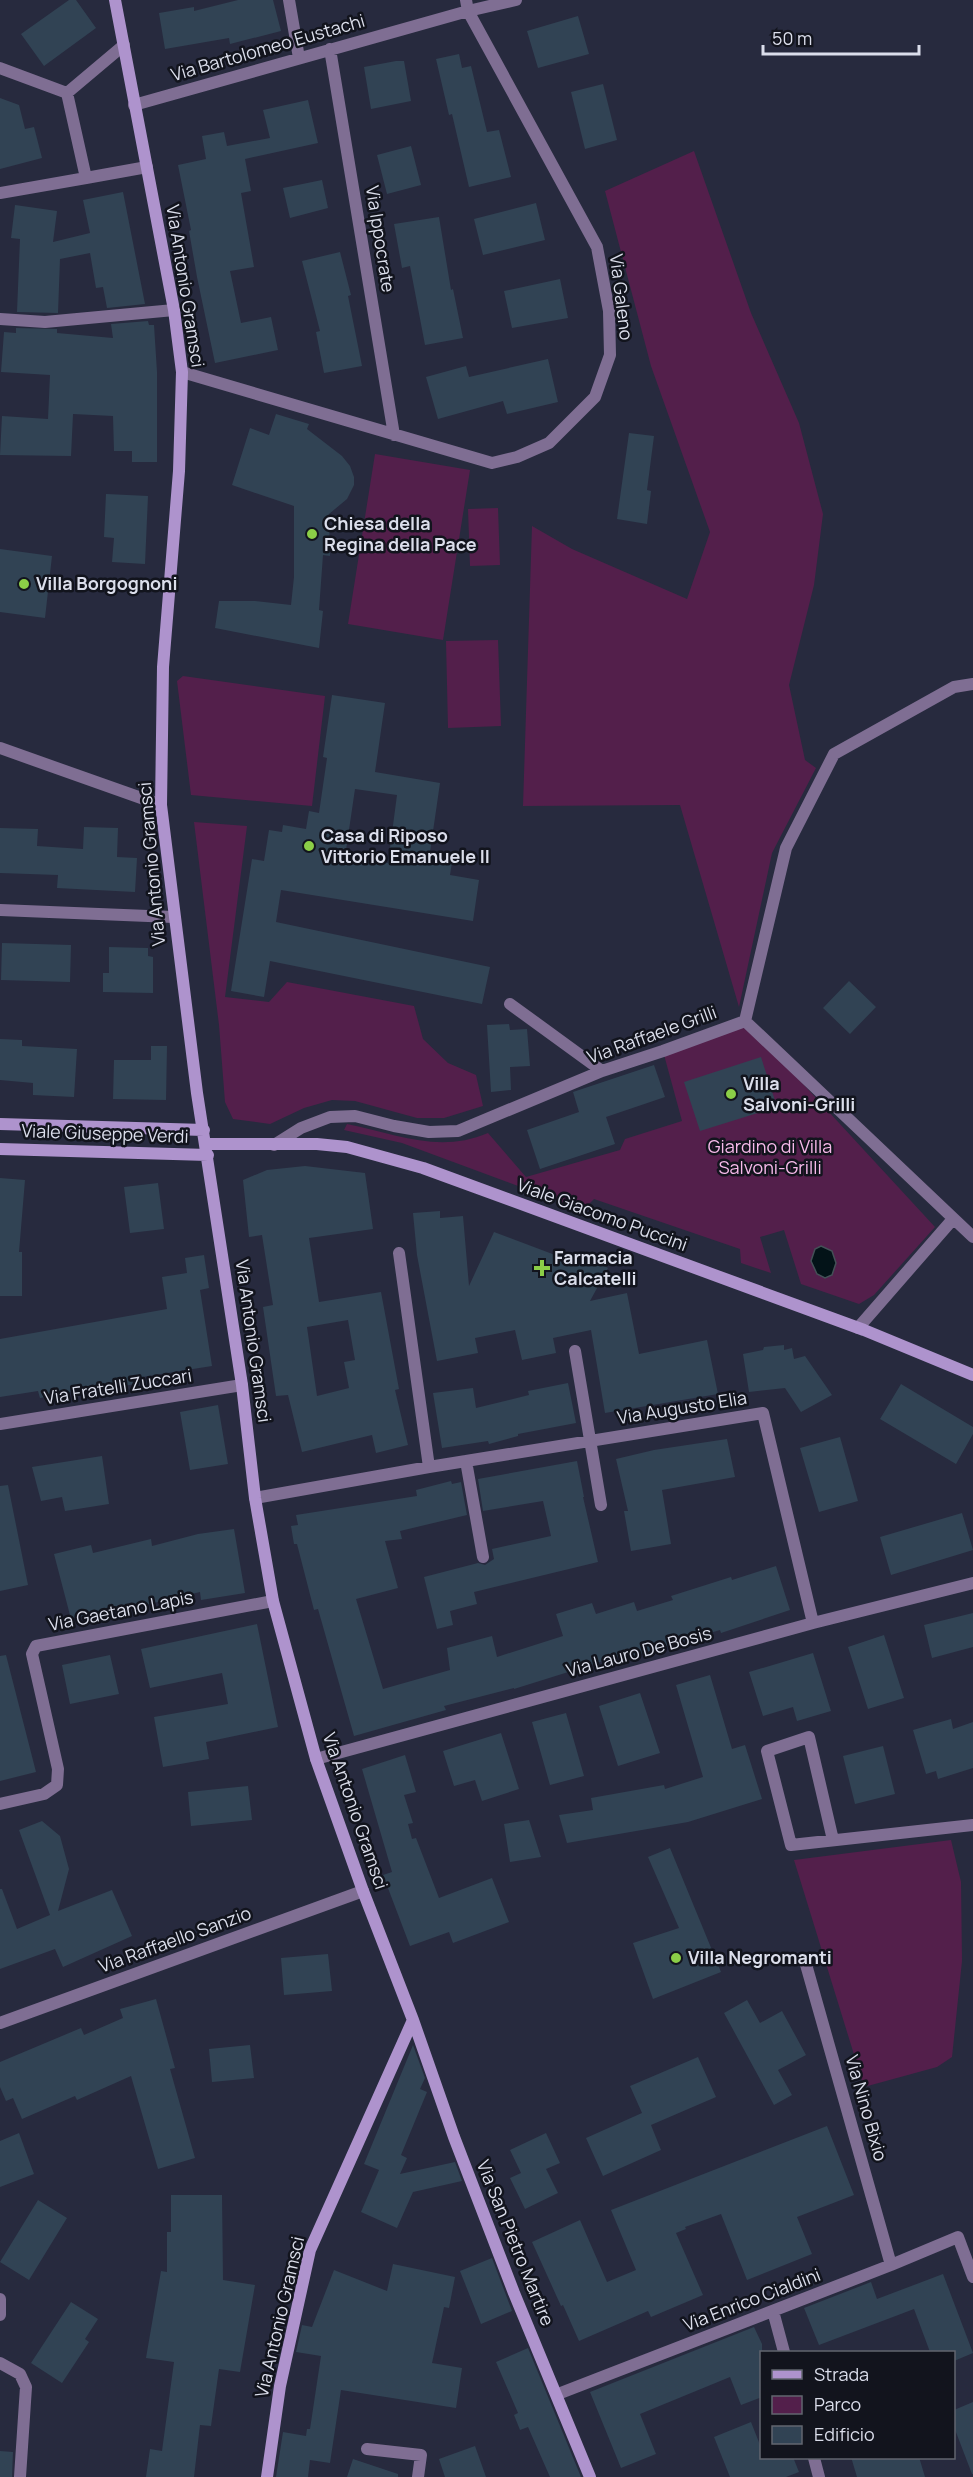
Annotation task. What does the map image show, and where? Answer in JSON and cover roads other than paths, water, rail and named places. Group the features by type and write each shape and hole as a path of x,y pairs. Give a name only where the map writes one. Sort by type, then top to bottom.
{"street":[{"name":"Via Antonio Gramsci","path":"115,0 174,310 182,372 178,471 163,667 160,805 173,917 242,1385 255,1498 273,1601 316,1759 412,2020 310,2250 280,2386 267,2477"},
{"path":"289,0 299,58"},
{"name":"Via Bartolomeo Eustachi","path":"134,105 330,49 467,6 516,0"},
{"name":"Via Galeno","path":"182,372 492,463 517,457 549,443 595,397 610,355 609,311 597,247 467,6"},
{"path":"67,93 124,45"},
{"name":"Via Ippocrate","path":"330,49 394,435"},
{"path":"0,68 67,93"},
{"path":"67,93 86,178"},
{"path":"0,193 147,167"},
{"path":"0,319 45,322 174,310"},
{"path":"745,1021 786,848 834,754 954,687 973,684"},
{"path":"0,748 160,805"},
{"path":"0,910 173,917"},
{"path":"510,1004 602,1071"},
{"name":"Via Raffaele Grilli","path":"274,1145 301,1128 330,1117 355,1116 429,1132 458,1131 602,1071 663,1052 745,1021 973,1237"},
{"name":"Viale Giuseppe Verdi","path":"0,1124 204,1130"},
{"name":"Viale Giacomo Puccini","path":"207,1150 317,1143 347,1148 423,1168 858,1328 973,1375"},
{"name":"Viale Giuseppe Verdi","path":"0,1149 207,1150"},
{"path":"858,1328 953,1219"},
{"path":"399,1253 429,1467"},
{"path":"575,1352 601,1505"},
{"name":"Via Fratelli Zuccari","path":"0,1424 242,1385"},
{"name":"Via Augusto Elia","path":"255,1498 429,1467 763,1413 813,1623"},
{"path":"466,1461 483,1557"},
{"name":"Via Lauro De Bosis","path":"316,1759 813,1623 973,1583"},
{"name":"Via Gaetano Lapis","path":"0,1804 44,1794 57,1785 58,1769 32,1654 36,1646 273,1601"},
{"path":"833,1840 809,1737 767,1751 791,1845 973,1824"},
{"name":"Via Raffaello Sanzio","path":"0,2023 363,1891"},
{"name":"Via Nino Bixio","path":"805,1961 891,2265"},
{"name":"Via San Pietro Martire","path":"412,2020 501,2260 558,2394 590,2477"},
{"name":"Via Enrico Cialdini","path":"558,2394 773,2312 958,2236 973,2277"},
{"path":"0,2299 0,2315"},
{"path":"773,2312 784,2351"},
{"path":"0,2363 20,2374 26,2386 20,2477"},
{"path":"367,2449 421,2455 417,2477"},
{"path":"814,2459 819,2477"}],"place":[{"name":"Chiesa della Regina della Pace","path":"312,534"},
{"name":"Villa Borgognoni","path":"24,584"},
{"name":"Casa di Riposo Vittorio Emanuele II","path":"309,846"},
{"name":"Villa Salvoni-Grilli","path":"731,1094"},
{"name":"Farmacia Calcatelli","path":"542,1268"},
{"name":"Villa Negromanti","path":"676,1958"}],"park label":[{"name":"Giardino di Villa Salvoni-Grilli","path":"770,1157"}]}
